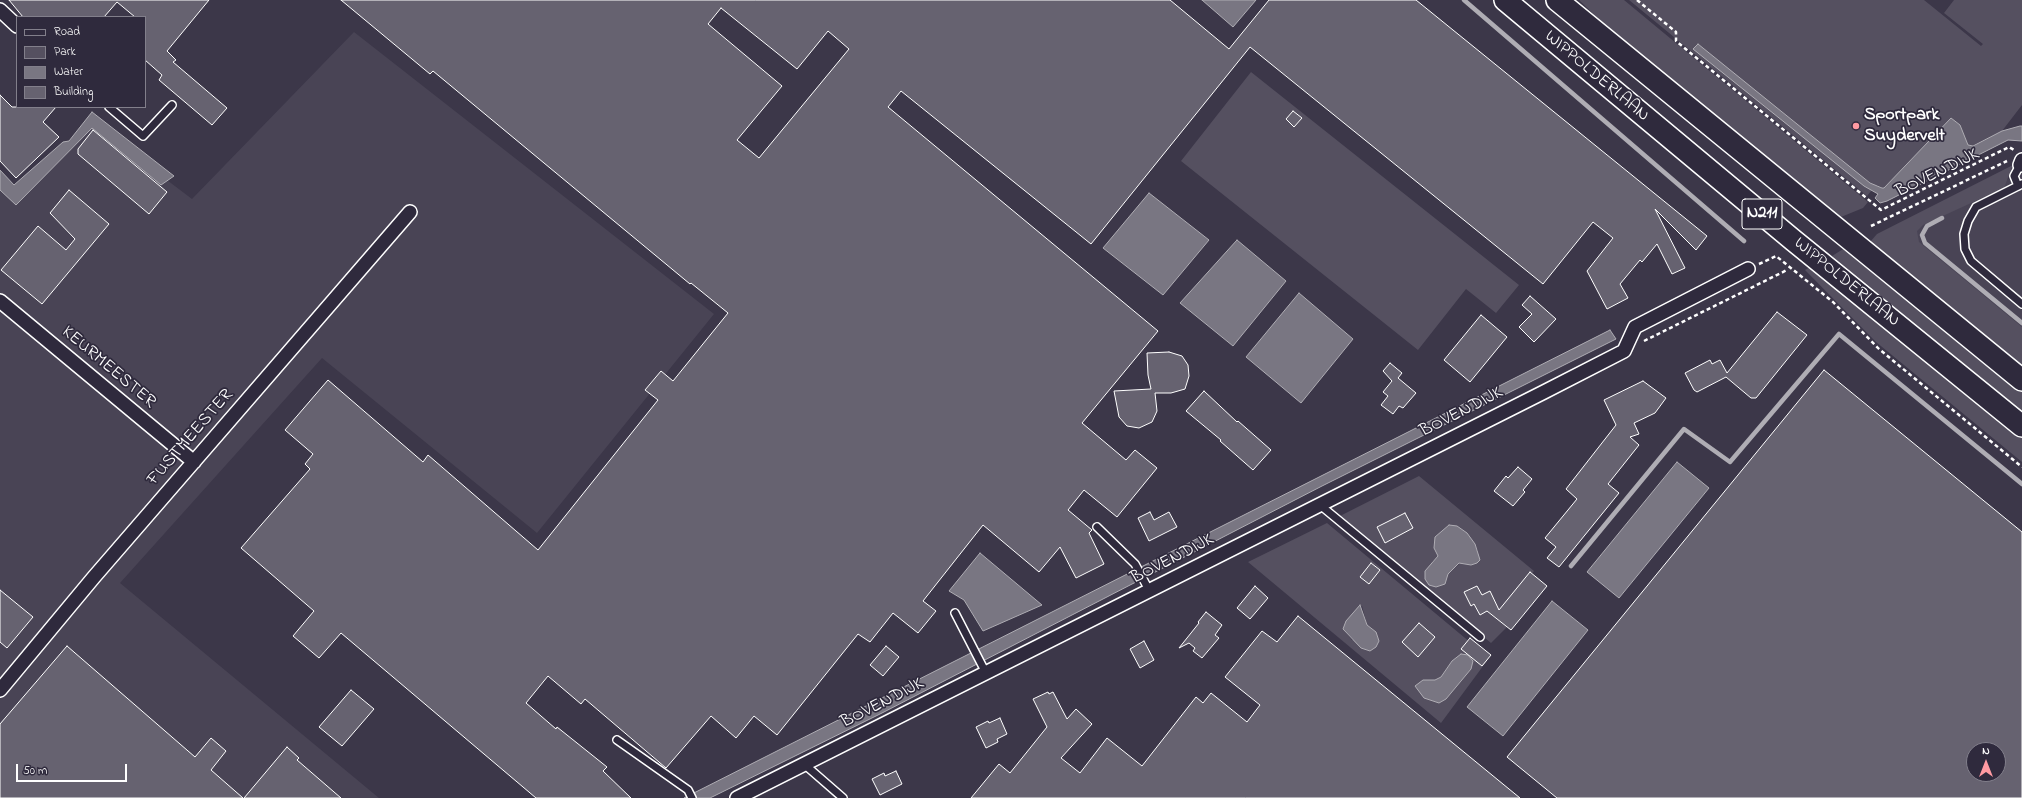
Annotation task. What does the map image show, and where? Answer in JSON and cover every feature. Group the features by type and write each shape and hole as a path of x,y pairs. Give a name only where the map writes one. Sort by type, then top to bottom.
{"main road":[{"name":"WIPPOLDERLAAN","path":"1505,0 1775,225 2022,426"},
{"name":"WIPPOLDERLAAN","path":"1557,0 2022,380"}],"street":[{"path":"0,10 16,25"},
{"name":"FUSTMEESTER","path":"0,690 94,577 410,212"},
{"path":"1624,350 1635,327 1748,269"},
{"name":"KEURMEESTER","path":"0,301 194,462"},
{"name":"BOVENDIJK","path":"737,798 985,669 1147,587 1320,504 1624,350"}],"lane":[{"path":"111,108 143,136 172,105"},
{"path":"2017,159 2014,176 2020,185 1976,207 1968,221 1964,234 1965,249 1971,261 2022,304"},
{"path":"1320,504 1480,637"},
{"path":"1097,528 1135,564 1147,587"},
{"path":"955,613 985,669"},
{"path":"617,740 688,790 692,798"},
{"path":"804,764 843,798"}],"path":[{"path":"1637,0 1676,32 1676,41 1881,210 2009,147 2017,159"},
{"name":"BOVENDIJK","path":"1871,226 2017,159"},
{"path":"1748,269 1776,256 1832,302 1878,349 2022,467"},
{"path":"1624,350 1786,270"}],"shaded area":[{"path":"354,32 714,314 537,533 322,358 120,583 379,798 0,798 0,180 15,194 93,124 192,199"},
{"path":"2022,173 2022,348 1885,234"}],"green space":[{"path":"1579,0 1624,0 1868,202 1863,208 1841,217 1613,33"},
{"name":"Sportpark Suydervelt","path":"1629,0 1924,0 1981,46 1983,44 1944,13 1954,0 2022,0 2022,105 2002,131 1972,146 1968,145 1960,125 1951,118 1884,188 1876,185 1867,196"},
{"path":"1251,72 1519,285 1496,313 1466,289 1418,350 1181,161"},
{"path":"2013,165 2004,188 1923,225 1917,231 1919,242 2022,327 2022,366 1870,242 1877,234"},
{"path":"1848,246 2022,389 2022,411 1832,256"},
{"path":"1812,266 2022,438 2022,462 1876,342 1805,270"},
{"path":"1419,476 1534,571 1500,611 1507,627 1491,643 1338,517","holes":["1467,533 1478,551 1472,565 1460,563 1448,574 1445,581 1432,562"]},
{"path":"1327,523 1489,658 1441,723 1248,562","holes":["1362,606 1367,625 1376,632 1352,640 1343,629","1452,661 1473,661 1471,669 1446,699 1423,680 1435,680 1441,677"]}],"water":[{"path":"1202,0 1256,0 1233,27"},
{"path":"1698,44 1870,183 1882,188 1884,188 1951,118 1960,125 1968,145 1973,146 2002,131 2020,126 2022,126 2022,141 2008,140 1887,201 1880,203 1875,198 1878,194 1864,186 1693,49"},
{"path":"92,112 174,176 161,185 92,128 16,205 0,190 0,170 14,185 63,142 69,141"},
{"path":"1149,193 1209,240 1163,295 1103,248"},
{"path":"1237,240 1286,281 1233,346 1180,303"},
{"path":"1299,293 1353,339 1301,403 1246,357"},
{"path":"1610,330 1616,339 1322,486 882,713 710,798 684,798"},
{"path":"1677,462 1709,488 1619,598 1587,572"},
{"path":"1449,525 1457,526 1467,533 1475,544 1480,560 1471,565 1459,563 1448,574 1445,584 1436,587 1429,585 1425,579 1425,571 1438,556 1434,548 1435,537"},
{"path":"980,553 1042,605 983,631 964,600 949,591"},
{"path":"1552,601 1588,630 1503,736 1467,707"},
{"path":"1360,605 1367,625 1376,632 1379,641 1376,647 1370,651 1361,648 1343,629 1346,621"},
{"path":"1461,654 1468,655 1473,661 1471,669 1446,699 1439,703 1424,698 1415,686 1423,680 1435,680 1441,677 1452,661"}],"building":[{"path":"9,0 209,0 167,51 176,60 173,62 227,108 212,125 159,80 162,75 146,61 146,16 134,16 117,2 105,16 22,16"},
{"path":"341,0 1170,0 1229,49 1269,0 1416,0 1707,236 1696,250 1655,209 1685,268 1672,274 1657,244 1642,262 1640,260 1620,284 1628,298 1607,309 1587,271 1613,238 1593,222 1543,284 1250,47 1091,244 901,91 888,107 1158,331 1082,423 1126,460 1135,450 1157,468 1117,517 1084,490 1068,510 1092,530 1089,533 1104,564 1076,578 1060,547 1039,572 983,525 923,601 936,611 918,633 893,613 870,642 858,634 777,735 754,716 736,738 711,716 666,768 585,699 581,704 548,676 526,703 556,729 557,727 607,767 603,771 631,798 536,798 341,633 319,658 293,636 314,611 241,548 310,469 305,464 313,454 285,430 328,380 423,462 428,455 538,550 658,400 645,390 661,371 673,381 728,313 691,283 690,284 433,71 430,74","holes":["721,8 797,69 828,31 849,49 759,158 737,140 782,86 708,24"]},
{"path":"0,95 12,107 16,108 55,108 43,122 59,137 16,178 0,161"},
{"path":"1293,111 1302,118 1294,127 1286,119"},
{"path":"93,130 167,192 149,214 78,154 78,149"},
{"path":"69,190 109,224 42,304 1,270 38,226 66,250 75,239 50,213"},
{"path":"1530,296 1556,319 1534,342 1519,327 1532,314 1522,305"},
{"path":"1777,312 1807,335 1756,398 1751,398 1726,377 1697,392 1694,390 1685,373 1710,360 1712,364 1720,360 1727,373"},
{"path":"1481,315 1507,337 1470,382 1444,360"},
{"path":"1169,352 1182,356 1188,365 1189,376 1185,389 1171,393 1155,393 1157,411 1152,422 1139,428 1127,426 1119,417 1114,391 1151,389 1148,375 1147,353"},
{"path":"1390,363 1402,373 1398,378 1416,393 1403,408 1399,406 1393,414 1381,405 1388,396 1383,392 1392,381 1383,371"},
{"path":"1824,370 2022,532 2022,798 1557,798 1507,757"},
{"path":"1643,381 1666,398 1655,413 1634,423 1639,434 1630,437 1639,445 1608,484 1619,493 1559,567 1547,558 1556,547 1545,538 1577,499 1566,489 1616,425 1604,400"},
{"path":"1204,391 1237,422 1238,421 1271,450 1253,470 1220,441 1221,440 1186,411"},
{"path":"1518,467 1532,479 1523,490 1525,492 1513,506 1494,491 1506,476 1508,478"},
{"path":"1150,512 1154,520 1169,512 1177,527 1149,541 1138,518"},
{"path":"1405,513 1413,528 1385,543 1377,527"},
{"path":"1371,563 1380,570 1369,584 1360,577"},
{"path":"1530,572 1547,586 1511,630 1487,611 1480,615 1474,604 1471,606 1464,592 1477,586 1482,595 1490,591 1499,610"},
{"path":"1255,586 1268,598 1250,619 1237,608"},
{"path":"0,590 33,617 7,648 0,642"},
{"path":"1206,612 1222,625 1215,635 1219,638 1202,658 1193,651 1195,648 1189,643 1179,648"},
{"path":"1298,616 1520,798 971,798 999,764 1010,773 1047,727 1033,699 1048,692 1049,694 1053,692 1067,719 1076,709 1092,724 1061,758 1080,773 1107,738 1142,766 1196,697 1203,703 1211,693 1247,722 1260,705 1225,677 1262,631 1277,642"},
{"path":"1419,623 1435,637 1418,657 1402,642"},
{"path":"1470,638 1491,655 1482,666 1461,649"},
{"path":"1144,641 1154,660 1140,668 1130,649"},
{"path":"67,646 195,757 211,738 226,751 211,770 243,798 0,798 0,724"},
{"path":"886,646 899,657 883,676 870,665"},
{"path":"351,690 374,709 342,746 319,727"},
{"path":"1000,718 1007,734 997,739 998,742 986,748 976,727 988,721 989,723"},
{"path":"287,747 299,758 297,760 341,798 244,798"},
{"path":"896,771 902,784 880,795 872,779 884,773 885,776"}],"waterway":[{"path":"1464,0 1744,241"},
{"path":"1942,218 1927,226 1922,235 1925,243 2022,323"},
{"path":"1571,566 1684,429 1730,462 1839,334 2022,484"}],"place":[{"name":"Sportpark Suydervelt","path":"1856,126"}]}
